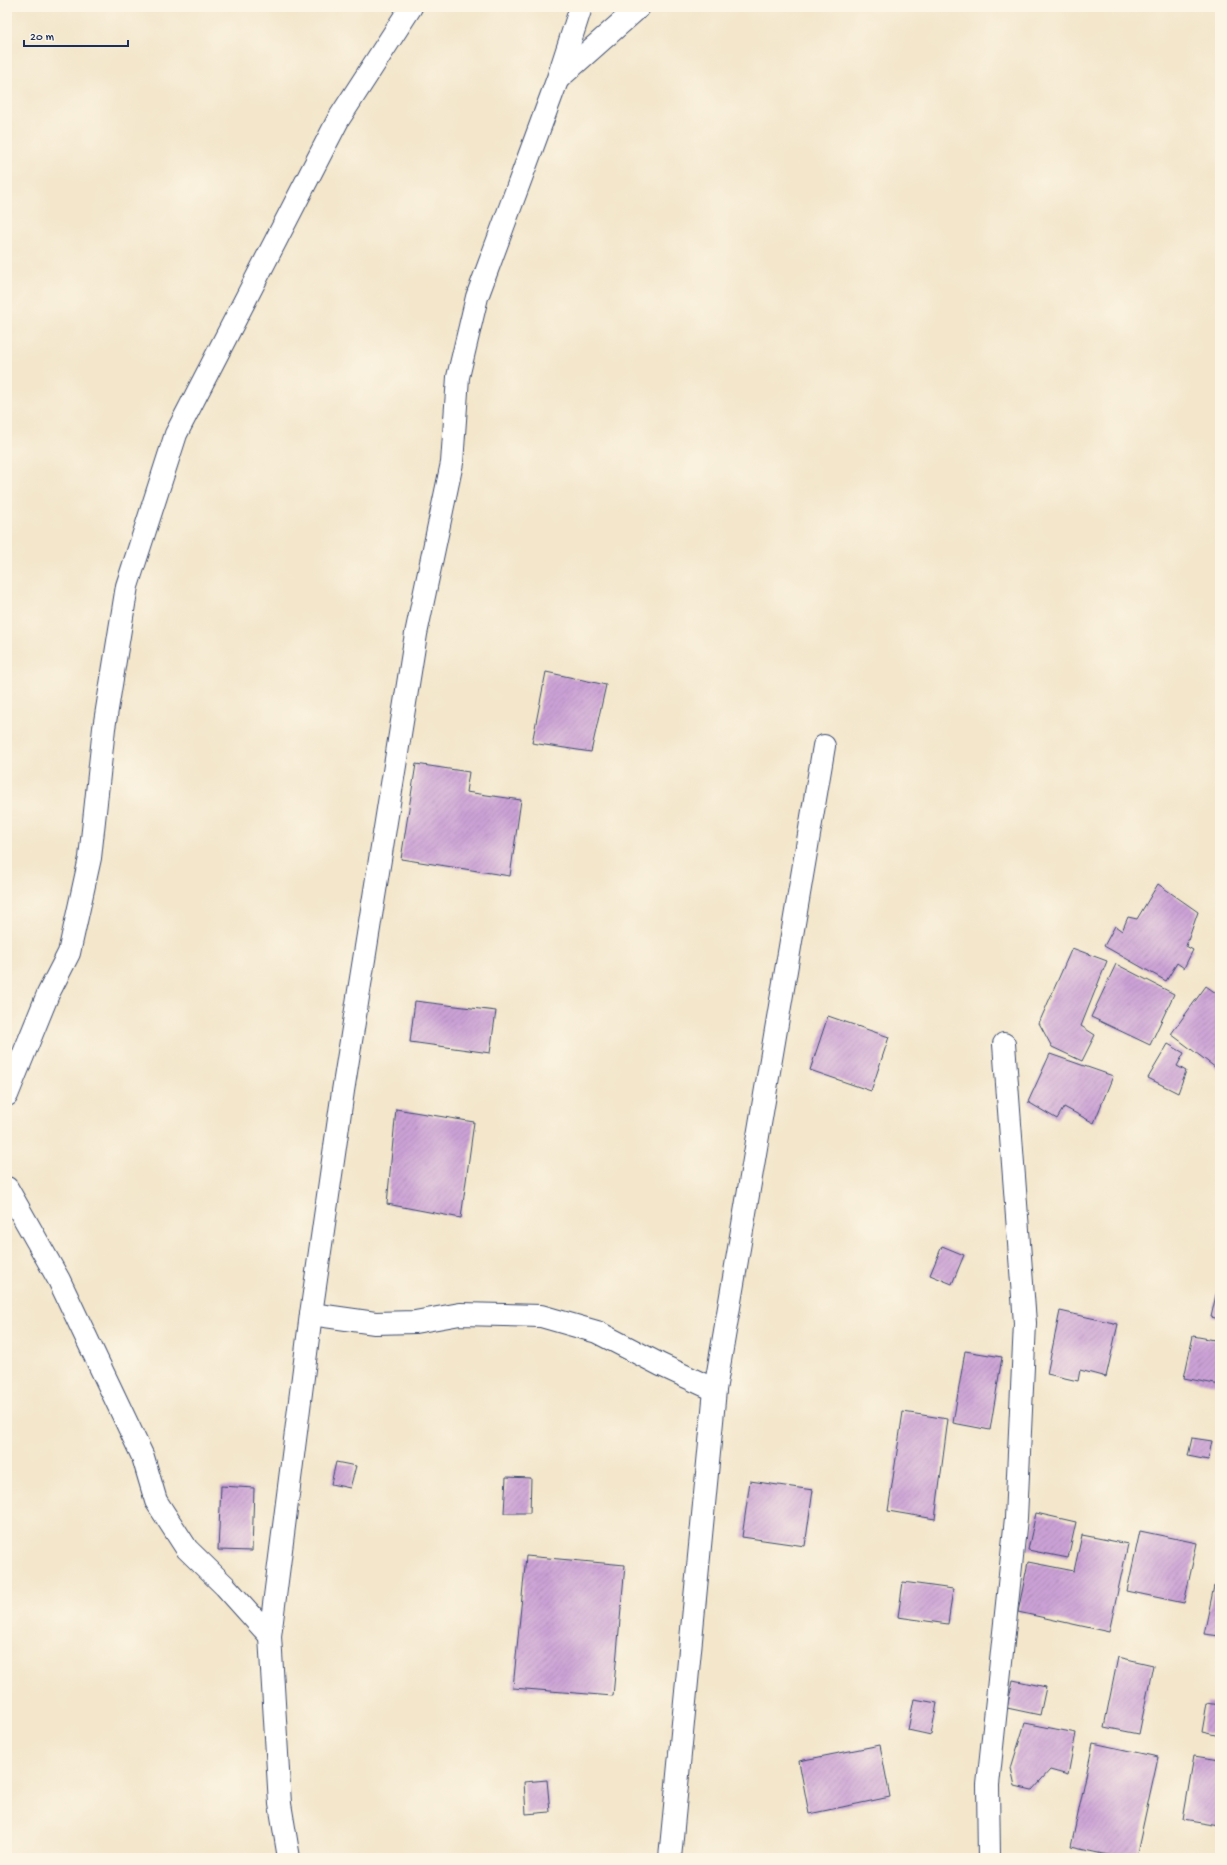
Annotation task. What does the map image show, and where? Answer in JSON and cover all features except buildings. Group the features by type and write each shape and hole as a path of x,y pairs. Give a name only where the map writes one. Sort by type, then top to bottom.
{"street":[{"path":"7,1095 48,994 69,953 90,858 104,728 127,586 176,434 338,120 410,7"},
{"path":"288,1858 280,1804 270,1636 310,1314 344,1084 416,634 452,463 458,377 477,297 558,78 582,7"},
{"path":"558,78 639,7"},
{"path":"670,1858 715,1390 824,746"},
{"path":"990,1858 988,1785 1016,1518 1025,1323 1004,1044"},
{"path":"7,1188 59,1280 144,1457 156,1501 187,1549 225,1586 270,1636"},
{"path":"310,1314 375,1324 415,1322 460,1314 541,1316 597,1332 661,1365 715,1390"}]}
